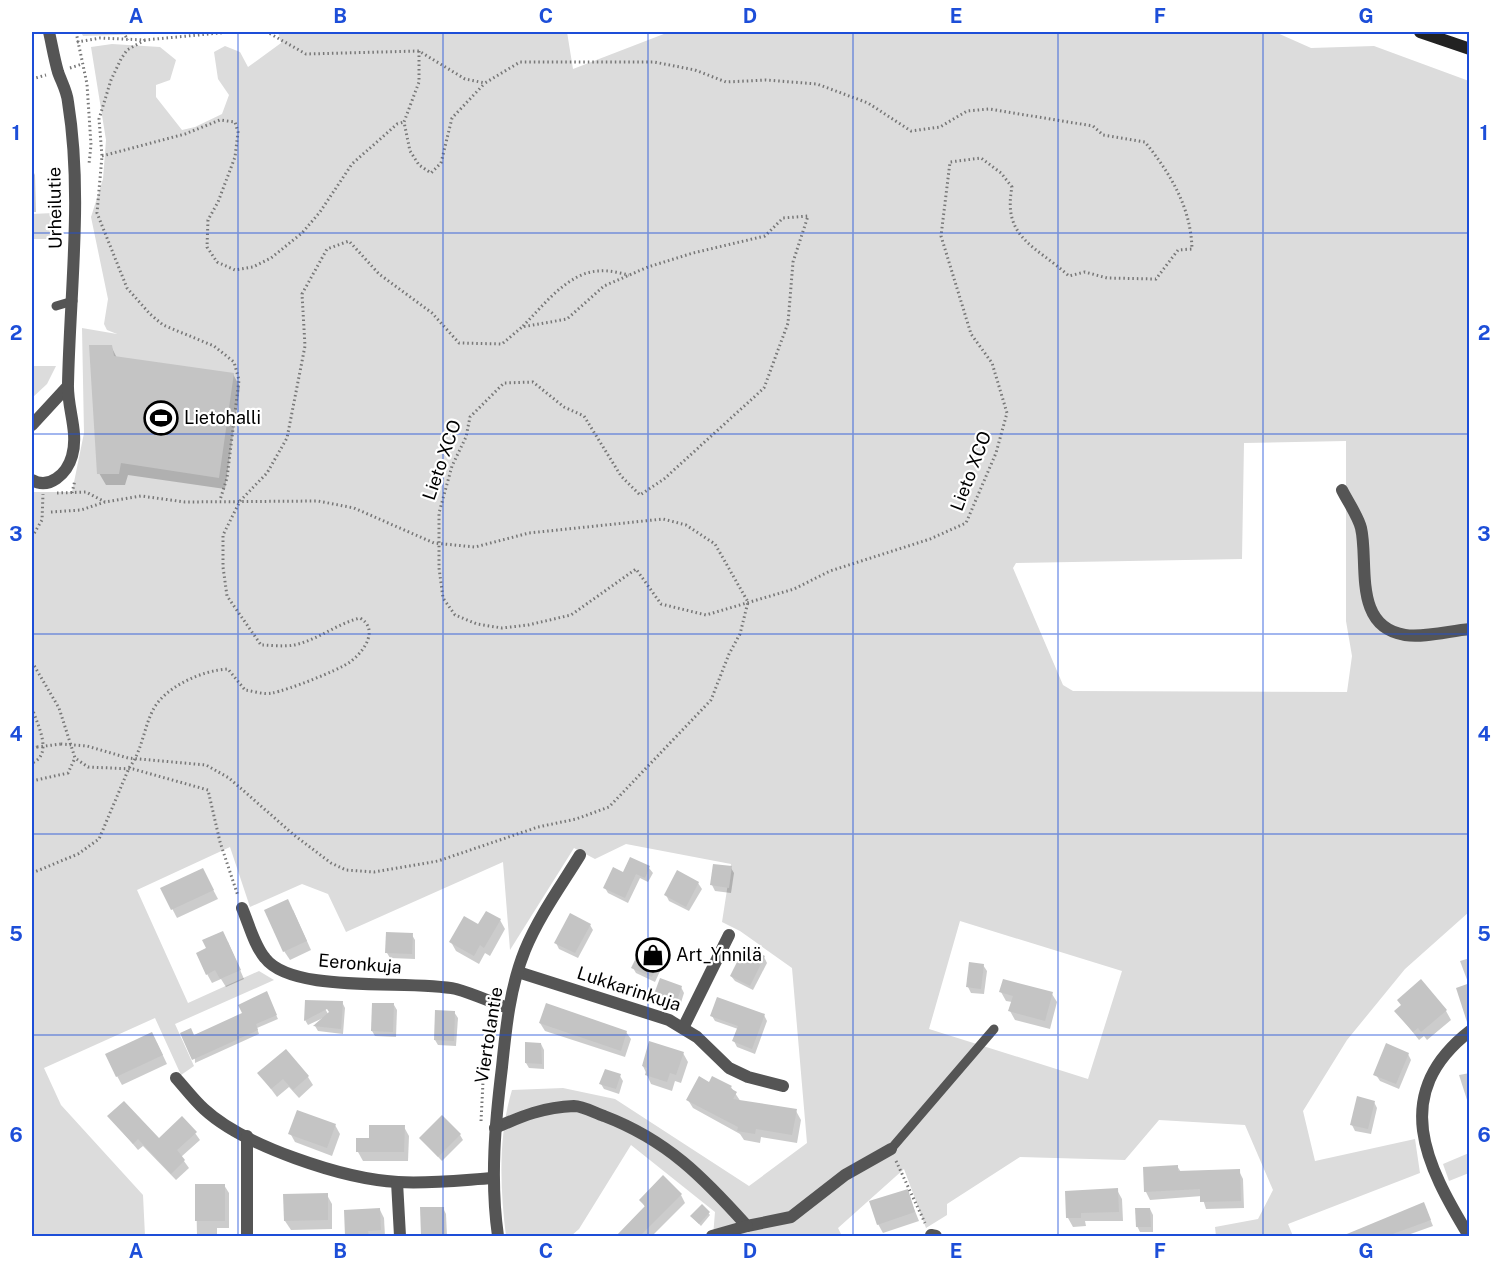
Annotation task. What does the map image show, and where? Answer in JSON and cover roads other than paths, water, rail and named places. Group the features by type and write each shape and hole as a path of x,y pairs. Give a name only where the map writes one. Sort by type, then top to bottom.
{"street":[{"name":"Urheilutie","path":"32,480 38,483 52,482 68,467 72,456 73,426 67,387 73,302 75,210 68,100 58,71 50,32"},
{"path":"1420,32 1470,49"},
{"path":"32,425 67,387"},
{"path":"1342,490 1361,527 1364,593 1373,612 1383,624 1396,633 1407,635 1470,629"},
{"name":"Viertolantie","path":"498,1236 493,1178 495,1128 508,1008 518,972 539,920 580,855"},
{"name":"Eeronkuja","path":"242,908 265,959 277,968 335,983 456,989 508,1008"},
{"path":"684,1026 729,935"},
{"name":"Lukkarinkuja","path":"518,972 684,1026 729,1068 748,1077 783,1086"},
{"path":"1469,1236 1440,1189 1428,1158 1422,1125 1422,1102 1432,1073 1454,1043 1470,1031"},
{"path":"176,1078 204,1109 247,1136 306,1161 361,1178 397,1182 493,1178"},
{"path":"495,1128 538,1109 577,1106 624,1124 663,1146 701,1175 747,1226"},
{"path":"247,1136 247,1236"},
{"path":"712,1236 791,1217 844,1175 891,1149"},
{"path":"397,1182 400,1236"}],"lane":[{"path":"56,306 73,302"},
{"path":"891,1149 994,1029"}],"place":[{"name":"Lietohalli","path":"161,418"},
{"name":"Art_Ynnilä","path":"653,955"}]}
